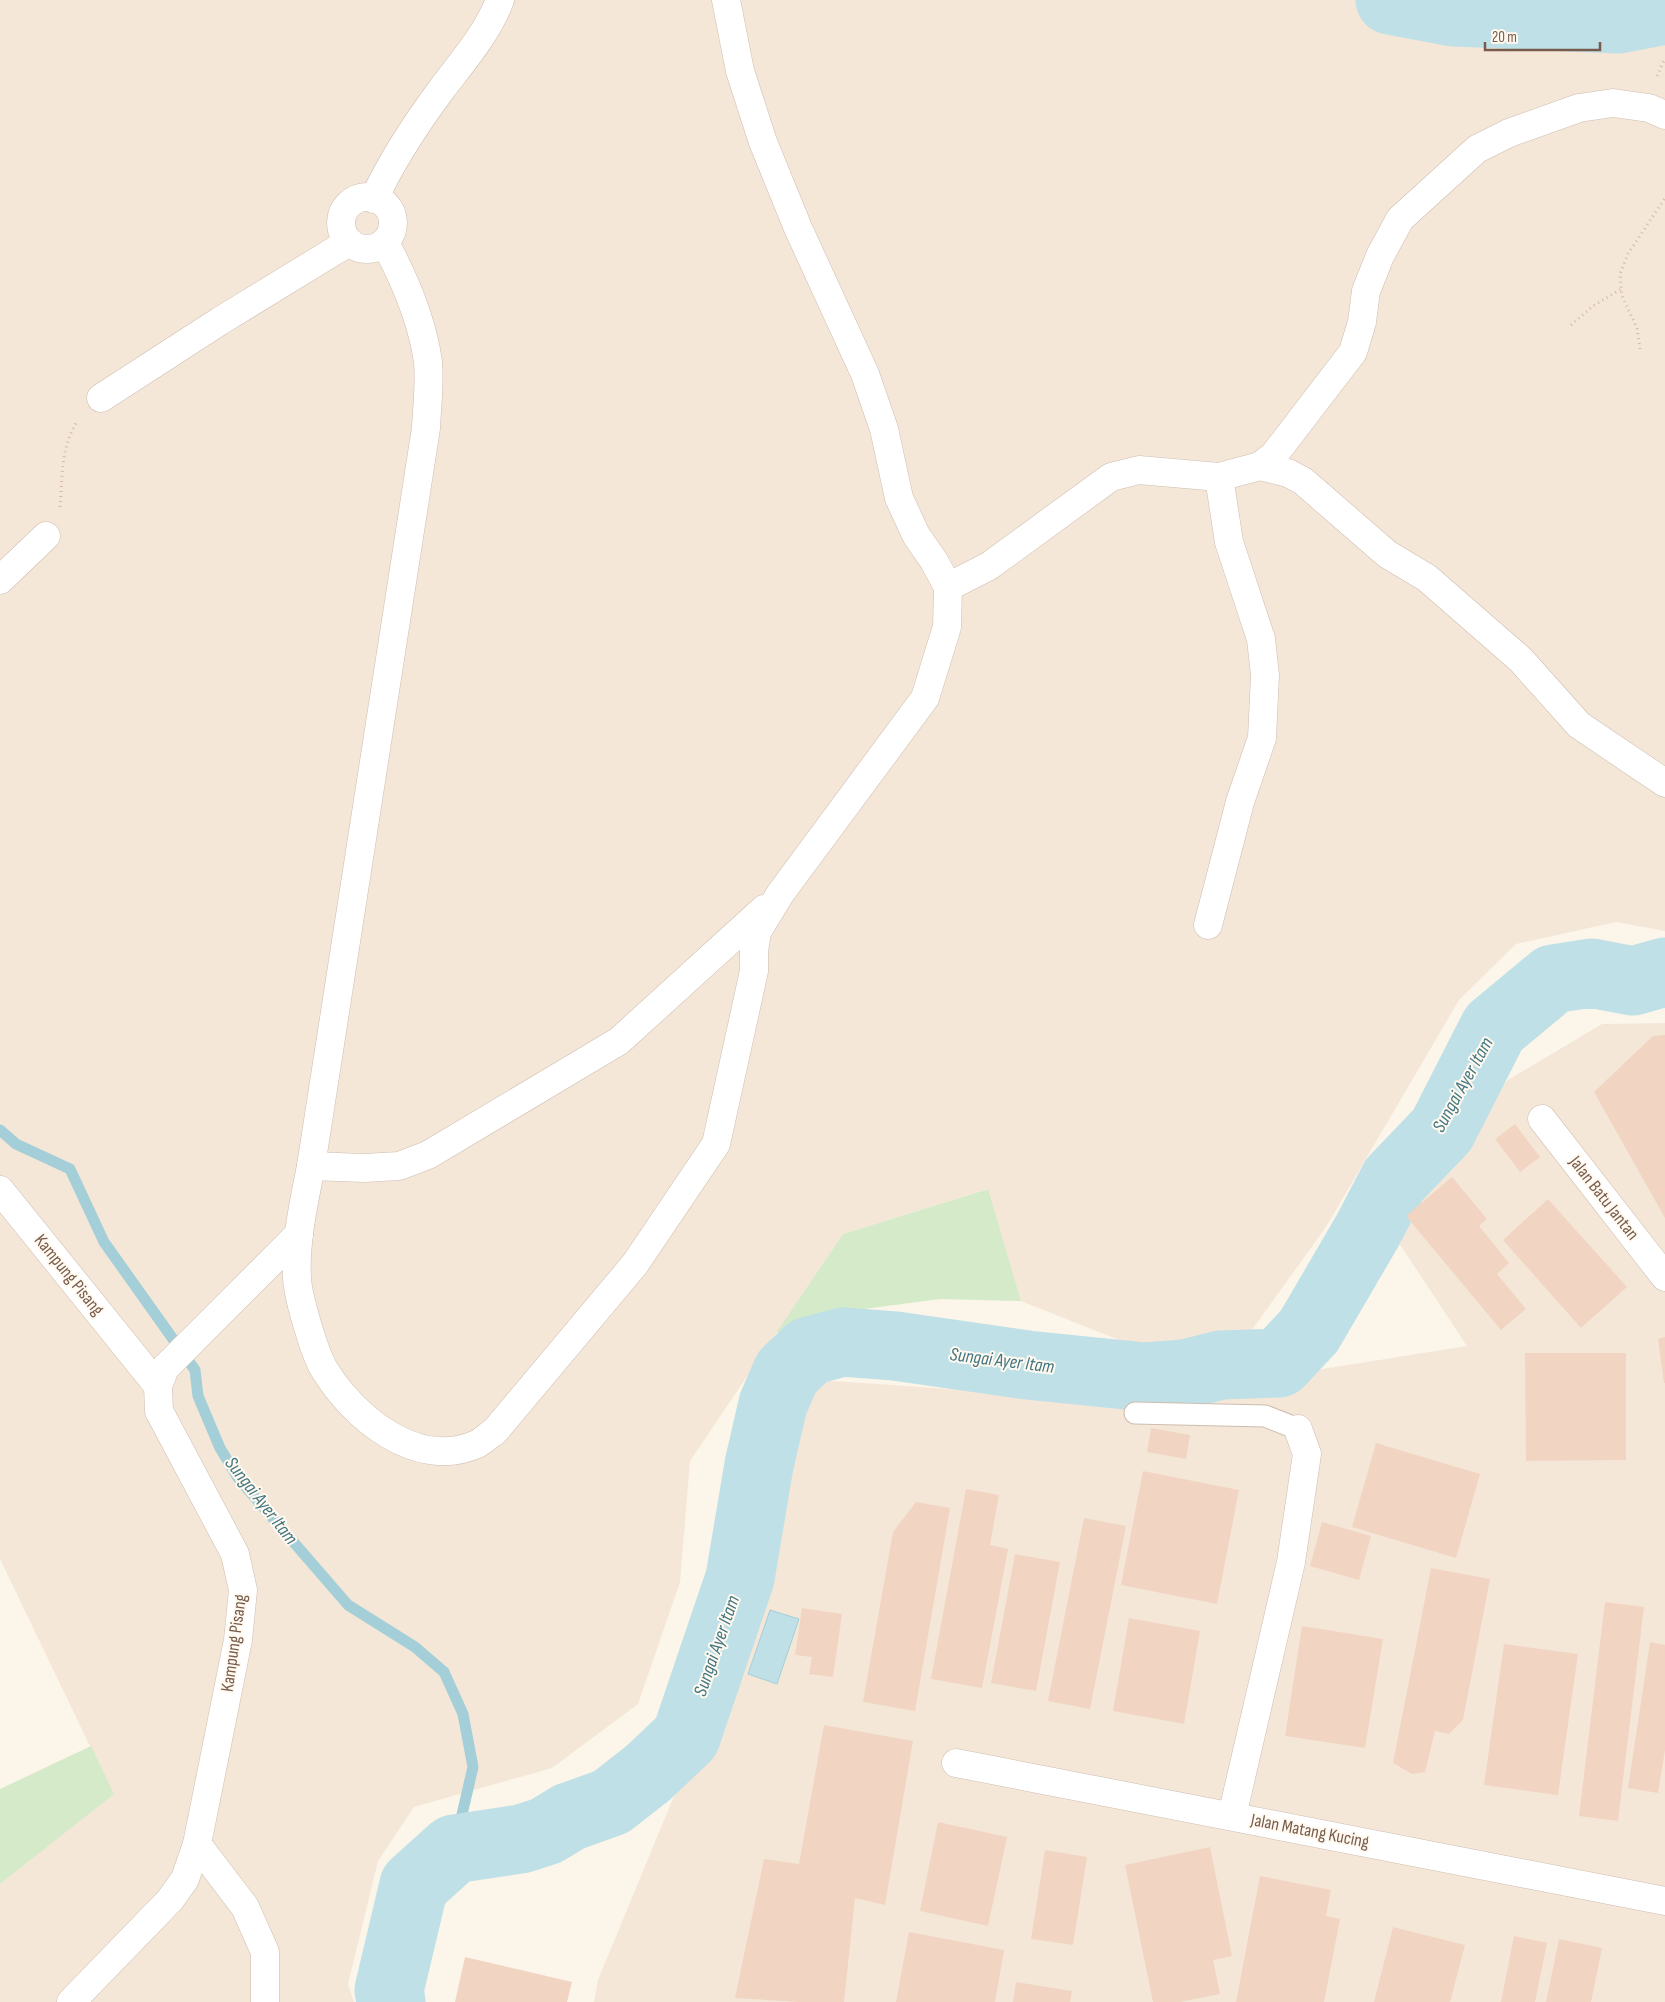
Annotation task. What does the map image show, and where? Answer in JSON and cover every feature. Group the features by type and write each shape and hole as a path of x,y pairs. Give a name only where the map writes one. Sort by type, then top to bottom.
{"street":[{"path":"374,198 387,171 415,125 484,32 500,0"},
{"path":"385,242 404,279 421,328 428,363 426,428 299,1234 297,1280 308,1328 323,1368 354,1408 385,1433 421,1450 462,1450 478,1444 495,1431 635,1264 716,1144 754,971 754,951 757,932 780,894 925,698 947,627 948,587 934,561 916,535 899,498 884,428 865,374 798,228 763,142 740,71 726,0"},
{"path":"948,587 989,566 1111,477 1139,470 1219,477 1260,466 1274,456 1354,352 1362,322 1366,290 1380,256 1400,218 1477,148 1509,133 1579,108 1613,103 1649,108 1665,114"},
{"path":"362,197 374,198 385,205 393,219 390,235 385,242 369,250 360,249 349,242 342,231 342,214 347,206 362,197"},
{"path":"101,398 220,321 349,242"},
{"path":"1260,466 1304,481 1387,554 1427,578 1521,660 1579,725 1665,783"},
{"path":"1208,925 1240,802 1262,738 1265,675 1261,638 1230,542 1219,477"},
{"path":"0,580 46,536"},
{"path":"311,1166 364,1168 399,1166 428,1155 442,1147 619,1041 780,894"},
{"name":"Jalan Batu Jantan","path":"1542,1119 1665,1276"},
{"name":"Kampung Pisang","path":"0,1190 158,1386 159,1411 235,1554 243,1590 238,1640 197,1844 185,1879 170,1900 71,2002"},
{"path":"158,1386 165,1368 299,1234"},
{"path":"1232,1816 1291,1562 1306,1454 1298,1429"},
{"name":"Jalan Matang Kucing","path":"956,1763 1665,1901"},
{"path":"197,1844 245,1906 265,1952 265,2002"}],"lane":[{"path":"1135,1413 1265,1416 1298,1429"}],"path":[{"path":"1640,350 1637,328 1622,296 1620,274 1628,254 1665,198"},
{"path":"1571,325 1594,306 1622,288"},
{"path":"46,536 59,514 61,470 68,436 88,408 101,398"}],"shaded area":[{"path":"0,0 1665,0 1665,5 1646,43 1665,38 1665,931 1616,922 1516,944 1459,1000 1326,1227 1246,1338 1129,1344 1021,1301 987,1189 843,1234 690,1461 680,1582 638,1704 552,1768 414,1807 378,1861 348,1984 354,2002 0,2002 0,1884 113,1794 0,1559"},
{"path":"1665,1023 1665,2002 594,2002 598,1980 717,1692 754,1587 797,1400 819,1380 1123,1401 1467,1346 1395,1237 1419,1183 1508,1080 1602,1024"}],"green space":[{"path":"988,1189 1021,1301 940,1299 841,1312 776,1333 843,1234"},
{"path":"91,1746 114,1794 0,1884 0,1789"}],"water":[{"path":"770,1610 799,1619 777,1684 748,1674"}],"building":[{"path":"1665,1035 1665,1218 1594,1092 1653,1036"},
{"path":"1515,1124 1540,1157 1520,1172 1495,1139"},
{"path":"1452,1177 1487,1219 1479,1226 1509,1263 1497,1274 1526,1309 1501,1330 1406,1216"},
{"path":"1548,1199 1627,1287 1581,1328 1503,1240"},
{"path":"1665,1337 1665,1383 1664,1383 1658,1339"},
{"path":"1525,1353 1626,1353 1626,1460 1526,1461"},
{"path":"1151,1428 1190,1435 1186,1459 1147,1452"},
{"path":"1376,1443 1480,1474 1456,1558 1352,1527"},
{"path":"1143,1471 1239,1490 1217,1604 1121,1585"},
{"path":"966,1489 999,1495 990,1545 1008,1549 982,1688 931,1679"},
{"path":"916,1502 950,1508 915,1711 863,1702 893,1532"},
{"path":"1084,1518 1126,1526 1090,1709 1048,1701"},
{"path":"1322,1522 1371,1536 1359,1580 1310,1566"},
{"path":"1015,1554 1060,1562 1036,1691 991,1683"},
{"path":"1431,1568 1490,1579 1463,1720 1449,1734 1435,1731 1425,1772 1412,1774 1393,1763"},
{"path":"1605,1602 1644,1607 1618,1821 1579,1816"},
{"path":"802,1608 842,1614 833,1677 809,1674 812,1657 795,1655"},
{"path":"1129,1618 1200,1631 1184,1724 1113,1711"},
{"path":"1302,1626 1383,1639 1365,1748 1285,1736"},
{"path":"1650,1642 1665,1645 1665,1750 1658,1793 1628,1788"},
{"path":"1504,1644 1578,1654 1558,1795 1484,1785"},
{"path":"824,1725 913,1741 885,1905 855,1898 844,2002 799,2002 735,1998 764,1859 799,1864"},
{"path":"938,1822 1007,1837 988,1926 920,1911"},
{"path":"1210,1847 1232,1956 1213,1960 1220,1994 1180,2002 1153,2002 1125,1865"},
{"path":"1045,1850 1087,1857 1073,1945 1031,1939"},
{"path":"1260,1876 1331,1890 1326,1916 1340,1919 1324,2002 1236,2002"},
{"path":"1393,1927 1465,1945 1450,2002 1374,2002"},
{"path":"909,1932 1004,1950 995,2002 896,2002"},
{"path":"1514,1936 1547,1943 1535,2002 1501,2002"},
{"path":"1559,1939 1602,1948 1591,2002 1546,2002"},
{"path":"465,1957 572,1982 567,2002 455,2002"},
{"path":"1016,1982 1072,1991 1070,2002 1013,2002"}],"waterway":[{"name":"Sungai Ayer Itam","path":"1390,0 1454,12 1619,19 1665,10"},
{"name":"Sungai Ayer Itam","path":"391,2002 389,1990 414,1885 454,1849 521,1839 546,1831 569,1817 611,1802 648,1773 686,1737 740,1578 759,1465 773,1404 787,1372 809,1351 843,1342 895,1346 1027,1365 1145,1377 1185,1374 1221,1365 1279,1363 1309,1331 1368,1230 1394,1180 1442,1130 1494,1028 1553,979 1591,973 1633,981 1665,972"},
{"name":"Sungai Ayer Itam","path":"0,1130 16,1144 70,1169 104,1242 195,1370 198,1396 220,1448 238,1478 348,1605 415,1647 444,1672 463,1714 473,1767 454,1849"}]}
